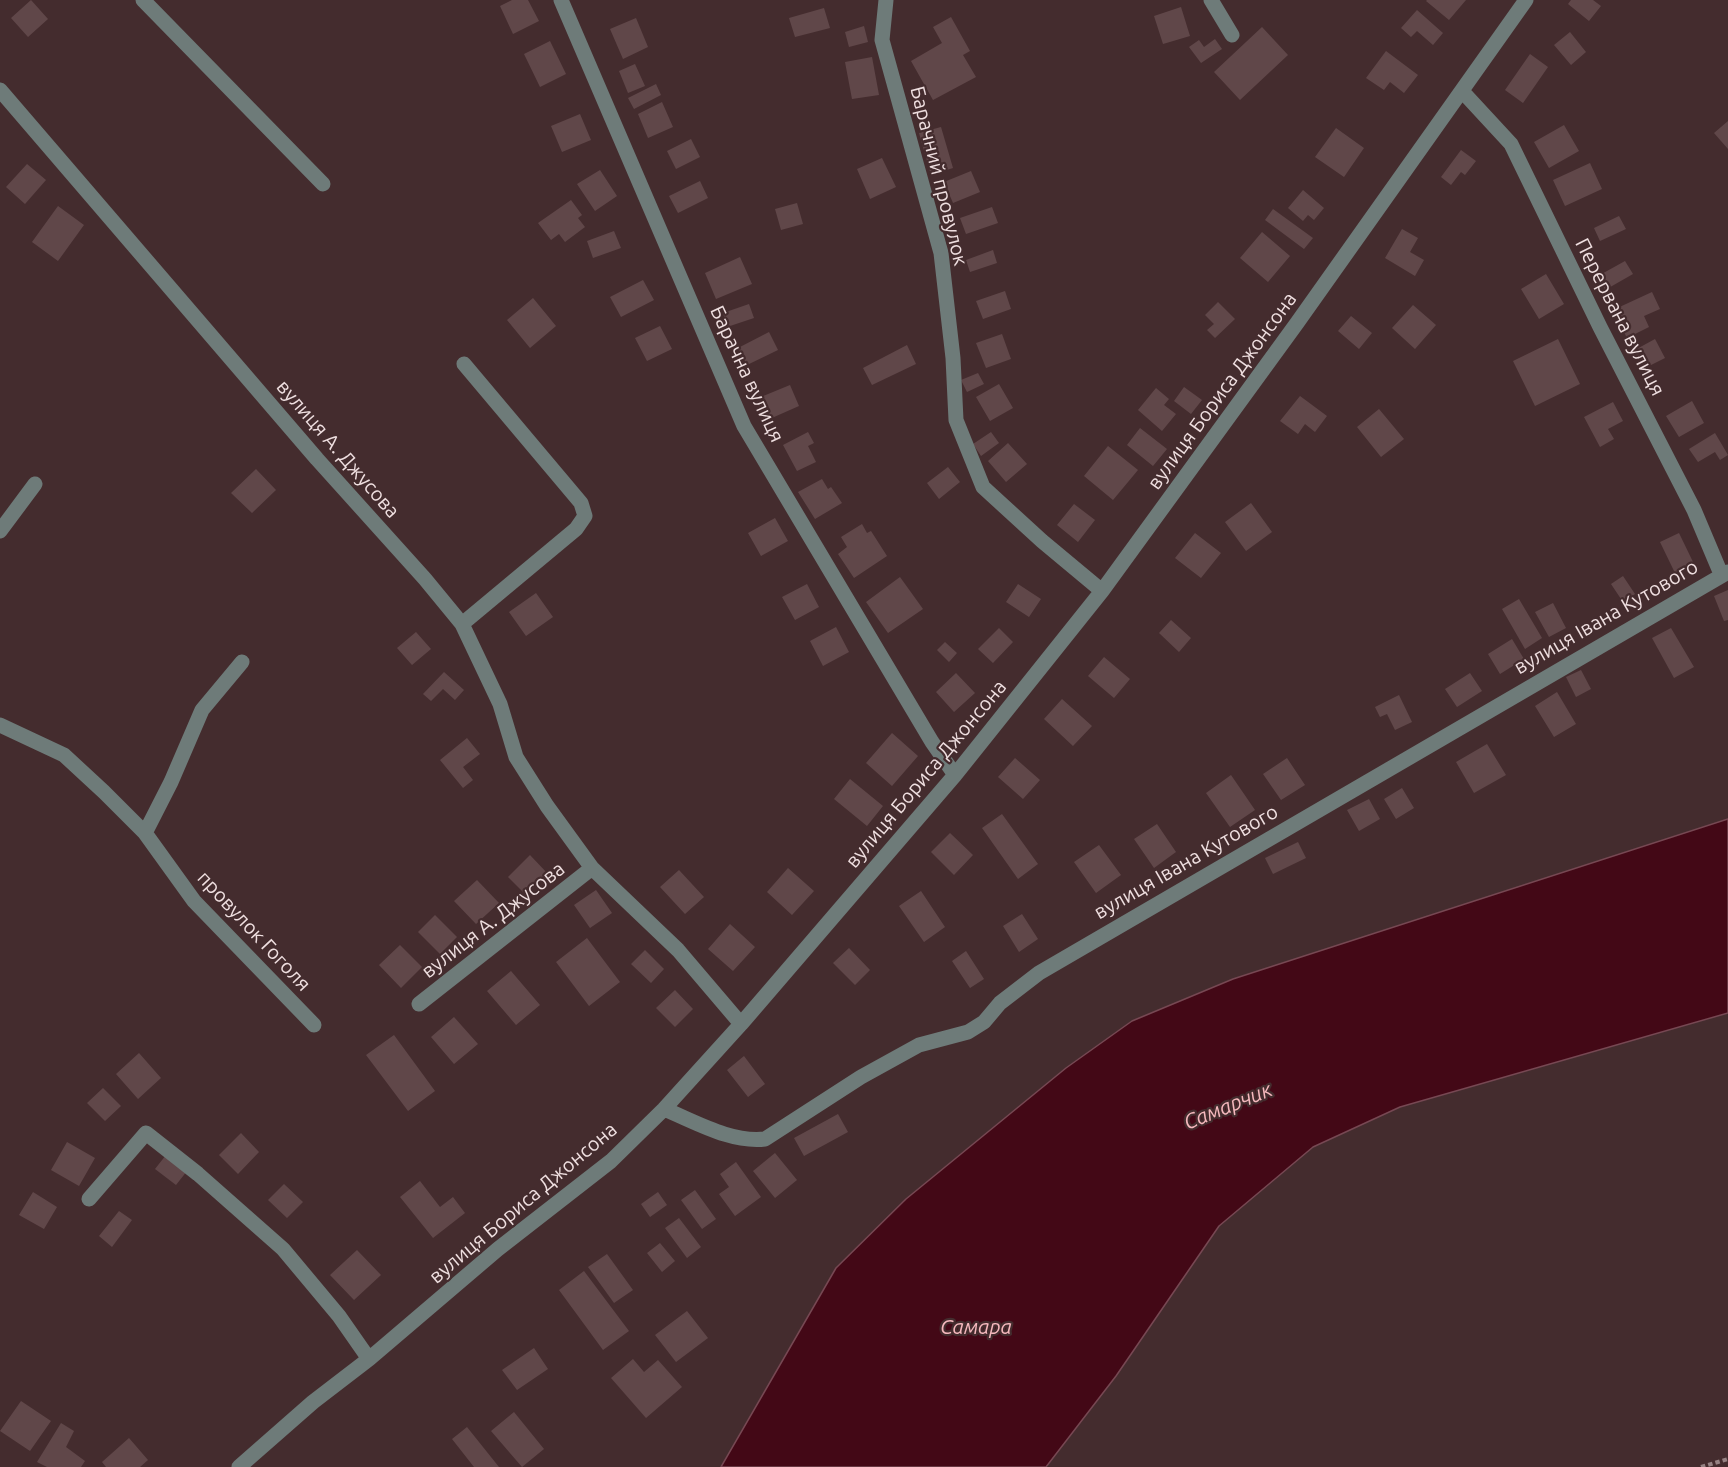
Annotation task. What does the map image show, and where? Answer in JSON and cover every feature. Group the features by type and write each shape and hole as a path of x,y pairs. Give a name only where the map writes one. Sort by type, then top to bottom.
{"street":[{"path":"143,0 323,184"},
{"name":"Барачна вулиця","path":"561,0 744,426 932,742 956,775"},
{"name":"Барачний провулок","path":"886,0 882,40 941,253 953,358 956,420 982,487 1102,591"},
{"path":"1210,0 1232,35"},
{"name":"вулиця Бориса Джонсона","path":"239,1467 313,1402 369,1359 498,1249 611,1161 664,1109 741,1024 956,775 1102,591 1283,342 1526,0"},
{"name":"вулиця А. Джусова","path":"0,90 309,450 425,579 462,624 500,704 516,757 547,806 592,868 678,950 741,1024"},
{"name":"Перервана вулиця","path":"1462,91 1511,144 1724,573"},
{"path":"462,624 576,529 585,516 581,503 464,364"},
{"path":"0,531 34,484"},
{"name":"вулиця Івана Кутового","path":"664,1109 730,1136 749,1141 765,1139 861,1077 919,1045 968,1032 984,1022 1000,1003 1039,973 1724,573"},
{"path":"145,833 171,782 202,710 242,662"},
{"name":"провулок Гоголя","path":"0,725 64,754 145,833 194,901 314,1025"},
{"name":"вулиця А. Джусова","path":"420,1004 592,868"},
{"path":"89,1199 146,1133 198,1174 283,1250 339,1316 369,1359"}],"path":[{"path":"1701,1467 1728,1459"}],"water":[{"name":"Самара","path":"1728,819 1728,1013 1400,1107 1313,1147 1219,1226 1116,1376 1046,1467 721,1467 836,1268 906,1199 1066,1068 1132,1021 1233,979"}],"building":[{"path":"31,0 48,19 28,37 11,18"},
{"path":"512,0 528,0 539,21 513,34 500,6"},
{"path":"1427,0 1466,0 1449,20"},
{"path":"1571,0 1593,0 1601,6 1589,21 1568,4"},
{"path":"1181,7 1190,36 1163,44 1154,16"},
{"path":"824,8 830,28 795,37 789,18"},
{"path":"1417,10 1443,33 1433,45 1417,31 1411,37 1401,28"},
{"path":"951,17 970,51 963,55 976,77 933,100 911,61 942,43 933,27"},
{"path":"636,18 648,47 623,59 610,29"},
{"path":"864,26 868,42 849,47 845,32"},
{"path":"1262,27 1288,55 1240,100 1214,72"},
{"path":"1570,32 1586,52 1571,65 1554,45"},
{"path":"1215,39 1222,49 1201,63 1189,47 1199,40 1204,47"},
{"path":"550,41 566,74 540,87 524,54"},
{"path":"1386,51 1418,75 1404,93 1390,82 1384,90 1366,78"},
{"path":"1530,54 1548,67 1523,103 1505,90"},
{"path":"872,57 879,95 852,99 845,62"},
{"path":"635,64 645,86 628,93 619,71"},
{"path":"656,84 661,95 634,109 628,98"},
{"path":"662,102 673,127 648,138 638,114"},
{"path":"580,114 591,140 562,152 551,126"},
{"path":"1728,121 1728,149 1714,133"},
{"path":"1564,125 1579,151 1549,168 1534,142"},
{"path":"941,127 953,168 931,175 919,133"},
{"path":"1336,128 1364,148 1344,177 1315,157"},
{"path":"691,139 700,157 676,169 667,151"},
{"path":"1461,150 1476,161 1465,175 1461,172 1451,185 1441,177"},
{"path":"882,158 896,187 870,199 857,169"},
{"path":"1590,163 1602,189 1565,206 1553,180"},
{"path":"27,164 46,180 25,204 6,187"},
{"path":"600,170 617,196 595,211 577,184"},
{"path":"971,171 980,192 953,203 944,182"},
{"path":"700,181 708,198 678,213 669,196"},
{"path":"1303,190 1324,208 1314,220 1308,215 1303,221 1288,208"},
{"path":"571,200 582,215 578,218 585,227 565,242 559,234 551,240 538,223"},
{"path":"797,203 803,224 781,230 775,209"},
{"path":"58,206 84,225 58,261 32,242"},
{"path":"992,207 998,223 966,234 960,218"},
{"path":"1273,209 1313,238 1304,249 1265,220"},
{"path":"1619,216 1626,229 1600,241 1594,228"},
{"path":"1402,229 1418,238 1410,252 1424,260 1415,276 1385,258"},
{"path":"614,231 621,248 593,258 587,241"},
{"path":"1262,232 1290,256 1268,282 1240,258"},
{"path":"993,250 997,263 970,272 966,260"},
{"path":"740,257 752,284 716,299 705,273"},
{"path":"1625,261 1633,274 1605,290 1598,276"},
{"path":"1546,274 1564,304 1539,319 1521,289"},
{"path":"643,280 654,300 621,317 610,297"},
{"path":"1005,291 1011,309 983,319 976,301"},
{"path":"1652,292 1660,309 1644,316 1649,327 1627,338 1613,310"},
{"path":"533,298 556,326 530,348 507,320"},
{"path":"1218,302 1235,319 1215,338 1207,330 1214,324 1205,315"},
{"path":"749,304 754,318 727,327 723,313"},
{"path":"1413,305 1436,325 1415,349 1392,328"},
{"path":"1351,316 1372,333 1359,349 1338,331"},
{"path":"660,326 672,349 647,361 635,338"},
{"path":"769,332 778,350 747,365 738,348"},
{"path":"1002,334 1011,359 986,368 976,343"},
{"path":"1558,339 1580,384 1535,406 1513,361"},
{"path":"1655,339 1665,358 1643,369 1633,351"},
{"path":"907,345 916,364 872,385 863,368"},
{"path":"978,373 984,384 967,392 961,380"},
{"path":"999,384 1013,408 990,421 976,397"},
{"path":"790,385 799,406 765,421 756,399"},
{"path":"1184,387 1202,400 1191,414 1174,401"},
{"path":"1156,388 1169,399 1164,405 1176,414 1162,431 1138,410"},
{"path":"1300,396 1327,416 1315,432 1305,424 1298,434 1280,421"},
{"path":"1692,401 1704,423 1679,437 1666,416"},
{"path":"1613,402 1623,421 1608,429 1614,439 1600,447 1584,417"},
{"path":"1379,409 1404,439 1381,457 1357,427"},
{"path":"1140,428 1167,449 1153,466 1127,445"},
{"path":"808,432 814,443 808,446 816,462 797,471 783,445"},
{"path":"991,432 999,443 981,456 973,444"},
{"path":"1715,433 1728,455 1720,460 1715,452 1698,462 1689,449"},
{"path":"1008,443 1027,464 1006,482 988,461"},
{"path":"1108,446 1138,470 1113,500 1084,476"},
{"path":"948,467 960,482 939,499 927,483"},
{"path":"256,469 276,490 252,513 231,493"},
{"path":"822,479 842,503 815,519 798,492"},
{"path":"1251,503 1272,532 1246,551 1225,522"},
{"path":"1074,504 1095,520 1078,542 1057,525"},
{"path":"775,518 788,541 761,556 748,533"},
{"path":"862,524 867,533 871,531 887,556 854,578 838,554 847,547 841,537"},
{"path":"1195,533 1221,553 1201,578 1175,558"},
{"path":"1679,533 1694,564 1675,573 1660,542"},
{"path":"1623,576 1635,594 1623,602 1611,584"},
{"path":"900,577 923,609 888,633 866,602"},
{"path":"807,584 819,607 795,620 782,597"},
{"path":"1018,584 1041,599 1029,617 1006,602"},
{"path":"1728,590 1728,620 1724,621 1714,596"},
{"path":"536,593 553,617 526,636 509,612"},
{"path":"1519,599 1542,638 1525,649 1502,609"},
{"path":"1553,603 1566,628 1549,637 1535,612"},
{"path":"1171,620 1191,638 1179,652 1159,633"},
{"path":"836,627 849,652 823,666 810,641"},
{"path":"999,628 1013,642 993,663 978,649"},
{"path":"1671,628 1694,667 1674,678 1652,638"},
{"path":"416,632 431,649 412,665 397,648"},
{"path":"1512,639 1524,659 1500,674 1488,654"},
{"path":"945,642 957,653 949,662 937,650"},
{"path":"1104,657 1130,679 1114,698 1088,676"},
{"path":"1581,670 1591,689 1576,697 1566,677"},
{"path":"444,672 464,690 455,700 443,689 431,701 423,694"},
{"path":"956,673 975,693 954,712 936,692"},
{"path":"1470,673 1482,691 1457,707 1445,689"},
{"path":"1557,692 1576,724 1554,737 1535,706"},
{"path":"1399,695 1412,722 1395,730 1387,714 1380,717 1375,707"},
{"path":"1062,699 1092,726 1073,746 1044,719"},
{"path":"892,733 918,756 892,786 866,763"},
{"path":"467,738 480,754 463,767 473,780 463,788 440,760"},
{"path":"1487,744 1506,775 1474,793 1456,762"},
{"path":"1015,758 1040,780 1023,799 998,777"},
{"path":"1287,758 1305,785 1281,800 1263,774"},
{"path":"1231,775 1255,810 1230,827 1206,793"},
{"path":"850,779 883,806 867,826 834,799"},
{"path":"1402,788 1414,808 1396,819 1384,799"},
{"path":"1369,799 1380,819 1359,831 1347,810"},
{"path":"1002,814 1038,864 1018,879 982,828"},
{"path":"1157,824 1176,852 1154,868 1134,839"},
{"path":"950,833 973,855 954,875 931,852"},
{"path":"1298,842 1306,858 1273,874 1265,858"},
{"path":"1099,845 1121,875 1096,893 1074,862"},
{"path":"530,855 548,874 526,895 508,877"},
{"path":"788,868 814,891 792,915 767,892"},
{"path":"679,870 704,897 685,914 660,887"},
{"path":"477,880 499,903 476,924 454,901"},
{"path":"596,890 612,913 590,928 574,905"},
{"path":"921,891 945,927 924,942 899,906"},
{"path":"1022,914 1038,939 1019,952 1003,926"},
{"path":"435,915 457,937 440,954 418,932"},
{"path":"730,924 755,947 733,971 708,949"},
{"path":"587,938 620,982 589,1006 556,962"},
{"path":"400,945 422,967 401,988 379,965"},
{"path":"849,948 870,970 855,985 833,963"},
{"path":"645,950 664,969 651,983 631,964"},
{"path":"966,951 984,979 970,988 952,961"},
{"path":"511,971 540,1005 516,1025 487,991"},
{"path":"675,990 693,1009 675,1027 656,1008"},
{"path":"454,1017 478,1044 454,1064 431,1037"},
{"path":"394,1035 435,1091 408,1111 366,1055"},
{"path":"139,1053 161,1078 138,1099 116,1074"},
{"path":"744,1056 765,1084 748,1097 727,1070"},
{"path":"103,1088 121,1106 105,1121 87,1103"},
{"path":"838,1114 848,1132 804,1156 794,1138"},
{"path":"241,1133 259,1152 238,1174 219,1155"},
{"path":"67,1142 95,1158 79,1186 51,1170"},
{"path":"775,1153 797,1180 775,1198 753,1171"},
{"path":"166,1155 187,1171 176,1185 155,1169"},
{"path":"736,1162 761,1197 735,1216 719,1194 729,1187 720,1174"},
{"path":"420,1181 440,1207 453,1197 465,1213 433,1238 400,1197"},
{"path":"284,1184 303,1202 287,1218 268,1200"},
{"path":"695,1190 716,1219 702,1229 681,1200"},
{"path":"33,1192 57,1207 44,1229 19,1215"},
{"path":"658,1192 667,1205 650,1217 641,1204"},
{"path":"119,1211 132,1220 112,1247 99,1236"},
{"path":"679,1218 701,1247 687,1258 665,1228"},
{"path":"660,1243 675,1261 662,1272 647,1253"},
{"path":"357,1250 381,1275 354,1300 330,1275"},
{"path":"607,1254 633,1290 614,1303 588,1267"},
{"path":"584,1271 629,1331 603,1350 559,1290"},
{"path":"687,1311 708,1338 676,1362 655,1335"},
{"path":"534,1348 548,1369 517,1390 502,1370"},
{"path":"633,1359 644,1372 658,1360 682,1387 646,1418 611,1378"},
{"path":"21,1401 51,1421 30,1451 0,1431"},
{"path":"514,1412 544,1449 522,1467 491,1431"},
{"path":"61,1423 74,1431 66,1447 85,1461 81,1467 47,1467 37,1462"},
{"path":"467,1427 499,1467 474,1467 452,1439"},
{"path":"129,1438 148,1460 140,1467 106,1467 102,1462"}],"water label":[{"name":"Самарчик","path":"1228,1106"}]}
